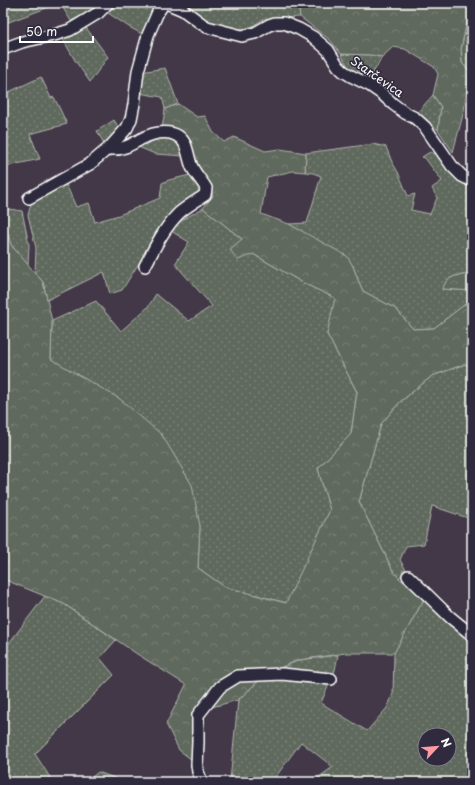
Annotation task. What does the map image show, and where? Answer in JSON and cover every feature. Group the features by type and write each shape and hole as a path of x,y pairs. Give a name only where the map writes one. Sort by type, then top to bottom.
{"street":[{"path":"3,49 22,42 70,30 98,13 108,3"},
{"path":"29,198 90,164 110,147 121,135 131,119 138,71 148,35 158,12 164,3"},
{"name":"Starčevica","path":"168,3 183,10 207,27 242,36 255,33 269,25 284,23 313,37 328,50 343,71 369,84 393,104 415,118 425,127 452,166 462,176 472,181"},
{"path":"110,147 116,150 124,148 152,134 176,134 185,144 192,168 198,179 206,188 205,195 180,213 164,231 145,266"},
{"path":"408,576 450,617 472,635"},
{"path":"202,782 197,765 198,716 220,687 238,676 282,674 331,679"}],"green space":[{"path":"3,3 60,3 6,23 3,20"},
{"path":"60,3 101,3 91,11 71,21"},
{"path":"112,3 156,3 146,36 105,11"},
{"path":"180,3 298,3 300,17 263,19 250,28 241,29 207,22"},
{"path":"298,3 472,3 472,16 467,21 461,49 462,63 469,71 464,111 453,152 438,130 441,107 433,95 438,74 434,67 405,49 393,47 382,57 341,54 330,40 300,17"},
{"path":"472,16 472,65 469,71 462,63 461,49 467,21"},
{"path":"84,25 108,57 90,82 61,36"},
{"path":"341,54 382,57 369,80 351,72"},
{"path":"165,68 178,104 165,109 162,97 139,93 141,72"},
{"path":"41,77 51,98 54,97 67,124 30,134 40,159 3,167 3,96"},
{"path":"433,95 441,107 438,130 416,114"},
{"path":"178,104 197,117 205,116 213,132 224,142 234,137 265,151 280,149 306,153 305,172 293,171 267,177 261,214 289,224 347,256 353,266 363,291 396,309 413,329 434,328 468,302 471,291 442,289 447,280 455,276 472,274 472,368 465,364 432,376 400,402 381,424 359,502 393,571 424,599 394,653 346,653 299,660 267,673 238,700 212,707 201,702 192,760 179,750 166,724 186,685 137,654 64,604 3,579 3,217 11,245 43,282 52,321 51,359 120,399 162,435 192,485 200,526 198,568 225,587 286,603 330,510 318,468 351,434 357,392 327,334 335,298 305,284 253,254 238,260 233,254 230,249 242,239 203,208 213,196 199,171 189,143 162,129 165,109"},
{"path":"114,120 119,128 106,147 97,131"},
{"path":"152,137 178,139 185,156 155,154 136,146"},
{"path":"373,144 386,147 408,196 415,194 411,210 430,214 437,198 432,188 442,181 425,158 422,157 430,152 436,154 446,168 455,176 472,185 472,274 455,276 447,280 442,289 471,291 468,302 434,328 413,329 396,309 363,291 353,266 289,224 307,223 321,176 305,172 306,153"},
{"path":"190,175 200,189 200,193 163,225 122,290 110,294 104,272 47,300 43,282 35,273 36,248 28,215 32,200 65,182 76,207 89,203 95,222 119,215 160,198 162,183"},
{"path":"3,208 22,211 29,245 28,265 11,245 3,217"},
{"path":"203,208 242,239 253,254 305,284 336,298 327,334 357,392 351,434 318,468 330,510 287,603 225,587 198,568 200,526 51,359 52,321 96,301 121,331 148,307 156,294 189,321 212,306 175,264 189,242 171,231 182,220"},
{"path":"465,364 472,368 472,511 468,518 432,506 424,544 406,546 400,560 406,570 399,578 393,571 359,502 381,424 400,402 432,376"},
{"path":"45,596 64,604 116,640 100,658 114,675 35,754 53,782 3,782 3,651"},
{"path":"424,599 472,643 472,782 312,782 333,767 301,742 272,782 228,782 230,781 238,700 267,673 300,660 338,655 335,670 321,703 367,731 387,708 393,694 394,653"},
{"path":"98,772 125,782 86,782"}]}
